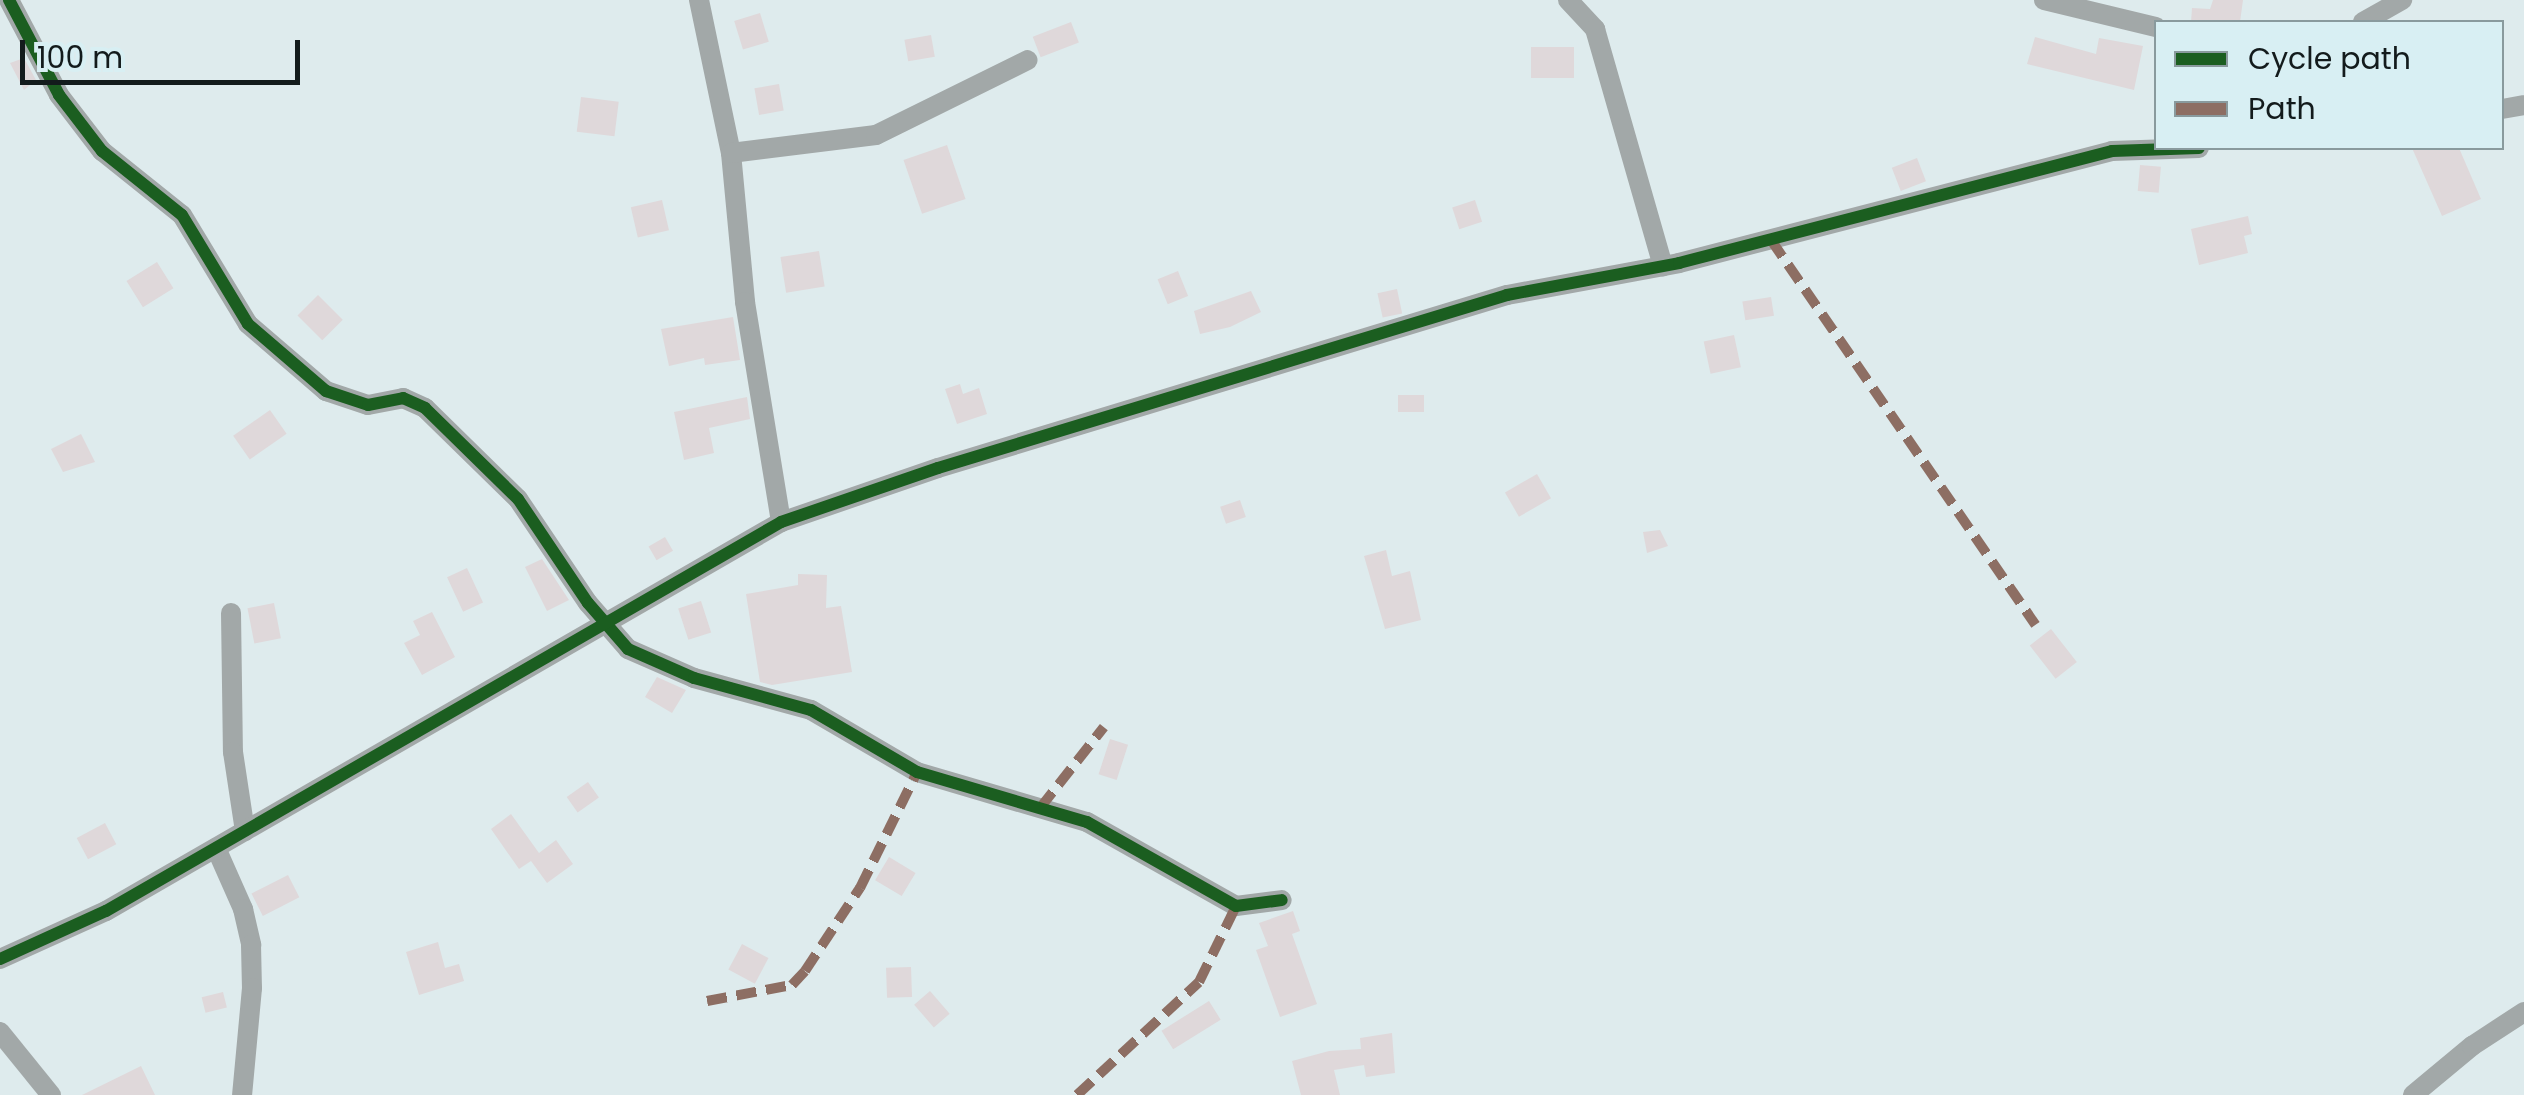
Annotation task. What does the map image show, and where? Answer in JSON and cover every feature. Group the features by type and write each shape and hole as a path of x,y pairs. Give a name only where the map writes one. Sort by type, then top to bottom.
{"street":[{"path":"9,0 59,95 102,150 182,215 248,324 326,391 368,405 403,398 425,408 518,499 605,623 628,649 694,678 811,710 917,772 1087,822 1236,906 1282,900"},
{"path":"699,0 730,153 745,302 780,522"},
{"path":"1568,0 1595,28 1663,266"},
{"path":"2044,0 2154,28"},
{"path":"2367,20 2402,0"},
{"path":"730,153 876,135 1028,60"},
{"path":"0,958 106,911 780,522 938,468 1507,295 1663,266 1864,218 2112,151 2149,146"},
{"path":"231,613 233,752 245,832"},
{"path":"216,848 243,909 250,945 252,988 242,1095"},
{"path":"2412,1095 2472,1046 2524,1012"},
{"path":"0,1032 51,1095"}],"building":[{"path":"2213,0 2243,0 2240,20 2191,20 2192,8 2210,9"},
{"path":"760,13 769,42 743,50 734,21"},
{"path":"1071,22 1079,43 1041,57 1033,37"},
{"path":"931,35 935,57 908,61 904,40"},
{"path":"2035,37 2096,54 2099,38 2143,46 2134,90 2027,64"},
{"path":"1531,47 1574,47 1574,78 1531,78"},
{"path":"24,58 36,80 24,90 10,63"},
{"path":"779,84 784,111 759,115 754,88"},
{"path":"581,97 619,102 614,136 577,132"},
{"path":"947,145 966,199 922,214 904,160"},
{"path":"2413,150 2460,150 2481,199 2442,216"},
{"path":"1917,158 1926,181 1901,191 1892,168"},
{"path":"2140,165 2161,167 2159,193 2138,191"},
{"path":"662,200 669,230 638,237 631,207"},
{"path":"1475,200 1482,222 1459,229 1452,207"},
{"path":"2248,216 2252,234 2244,236 2248,253 2199,265 2191,229"},
{"path":"819,251 825,287 786,293 780,257"},
{"path":"157,262 173,288 143,307 126,281"},
{"path":"1178,271 1188,296 1168,304 1158,279"},
{"path":"1397,289 1402,313 1383,318 1377,293"},
{"path":"1251,291 1261,312 1230,327 1200,334 1194,311"},
{"path":"318,295 343,320 322,340 297,316"},
{"path":"1771,297 1774,316 1745,320 1742,302"},
{"path":"733,317 740,360 705,365 704,358 669,366 661,329"},
{"path":"1734,335 1741,367 1711,374 1704,341"},
{"path":"960,384 963,394 979,388 987,414 957,424 945,389"},
{"path":"1398,395 1424,395 1424,412 1398,412"},
{"path":"747,397 750,419 709,428 714,453 684,460 674,412"},
{"path":"270,410 287,434 250,460 233,436"},
{"path":"81,434 95,462 63,472 51,449"},
{"path":"1537,474 1551,498 1519,517 1505,492"},
{"path":"1240,500 1246,517 1226,524 1220,507"},
{"path":"1660,530 1668,546 1647,553 1643,532"},
{"path":"665,537 673,551 657,560 649,546"},
{"path":"1386,550 1392,576 1410,571 1421,620 1385,629 1364,556"},
{"path":"542,559 569,600 547,611 525,567"},
{"path":"467,568 483,602 463,612 447,577"},
{"path":"798,574 827,575 826,608 841,606 852,672 772,685 760,682 746,594 798,585"},
{"path":"701,601 711,632 688,640 678,608"},
{"path":"274,603 281,638 254,643 247,608"},
{"path":"432,612 455,657 422,675 404,643 420,635 413,621"},
{"path":"2051,629 2077,662 2056,679 2030,646"},
{"path":"657,677 686,690 672,713 645,697"},
{"path":"1110,739 1128,745 1117,780 1099,774"},
{"path":"588,782 599,798 578,812 567,797"},
{"path":"511,814 539,853 556,840 573,864 547,883 531,861 519,869 491,829"},
{"path":"105,823 116,844 88,859 77,838"},
{"path":"889,857 916,873 902,896 875,880"},
{"path":"288,875 299,897 263,916 251,894"},
{"path":"1293,911 1300,931 1292,934 1317,1004 1280,1017 1256,950 1268,946 1259,923"},
{"path":"438,942 445,968 459,964 464,981 419,995 406,952"},
{"path":"742,944 768,958 755,984 728,970"},
{"path":"911,967 912,997 887,998 886,968"},
{"path":"930,991 950,1014 934,1027 914,1005"},
{"path":"223,992 227,1008 206,1013 202,997"},
{"path":"1209,1001 1221,1020 1173,1049 1162,1031"},
{"path":"1392,1033 1395,1073 1366,1077 1364,1065 1334,1070 1340,1095 1301,1095 1292,1061 1329,1051 1361,1049 1360,1038"},
{"path":"141,1066 155,1095 82,1095"}],"marked path":[{"path":"1771,240 2036,625"},
{"path":"1040,808 1104,727"},
{"path":"707,1001 792,985 805,971 860,888 917,772"},
{"path":"1077,1095 1199,982 1236,906"}],"cycle path":[{"path":"9,0 59,95 102,151 182,215 248,324 326,391 368,405 403,398 425,408 518,499 588,603 628,649 694,678 811,710 917,772 1087,822 1236,906 1282,900"},
{"path":"0,959 106,911 781,522 938,468 1507,295 1679,263 2112,151 2154,150"}]}
